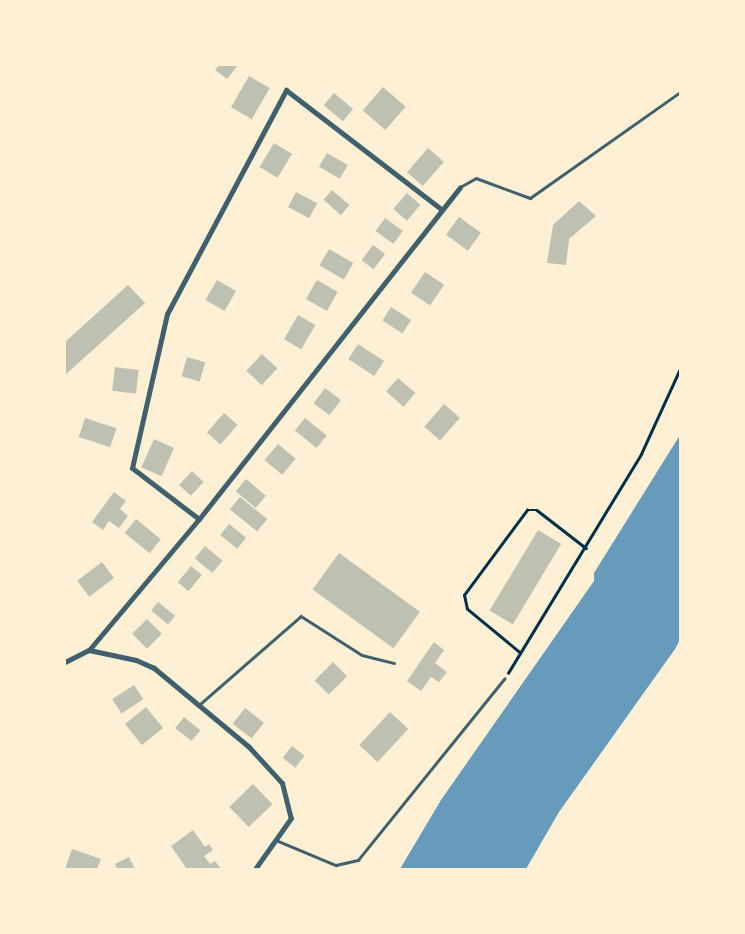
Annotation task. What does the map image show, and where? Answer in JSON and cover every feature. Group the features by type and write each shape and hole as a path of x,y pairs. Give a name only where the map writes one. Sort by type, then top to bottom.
{"street":[{"path":"199,519 132,468 167,314 286,90 442,209"},
{"path":"65,662 89,650 199,519 460,187"},
{"path":"89,650 135,660 154,668 249,747 282,783 290,818 278,841 255,869"}],"lane":[{"path":"460,187 476,178 530,198 680,92"},
{"path":"199,705 300,615 362,654 394,663"},
{"path":"278,841 335,865 358,860 505,679"},
{"path":"332,869 335,865"}],"path":[{"path":"505,679 519,652 586,548 665,410 680,369"},
{"path":"519,652 467,609 464,595 527,510 537,510 586,548"}],"water":[{"path":"680,435 680,640 675,649 559,812 526,869 400,869 441,800 594,581 594,573"}],"building":[{"path":"219,65 238,65 227,79 215,70"},
{"path":"249,76 270,88 252,119 231,107"},
{"path":"383,87 406,107 385,130 363,110"},
{"path":"334,93 353,109 343,121 324,105"},
{"path":"274,143 292,154 278,178 260,167"},
{"path":"428,148 444,162 423,186 407,172"},
{"path":"327,153 348,165 340,179 319,167"},
{"path":"332,190 349,205 341,215 323,200"},
{"path":"296,192 317,203 309,218 288,207"},
{"path":"407,193 421,205 407,221 393,209"},
{"path":"579,201 596,216 569,239 566,265 547,263 553,225"},
{"path":"459,217 481,233 468,251 446,235"},
{"path":"385,218 403,231 393,244 376,231"},
{"path":"373,245 385,254 374,269 362,260"},
{"path":"329,249 353,263 344,279 320,265"},
{"path":"425,272 444,285 430,306 411,293"},
{"path":"217,280 236,291 225,311 206,300"},
{"path":"317,280 338,292 327,311 306,299"},
{"path":"128,285 145,303 65,375 65,342"},
{"path":"391,307 411,320 402,333 382,320"},
{"path":"298,315 315,325 301,349 284,339"},
{"path":"358,344 384,361 374,376 348,359"},
{"path":"262,354 277,368 262,385 246,371"},
{"path":"187,357 205,362 200,381 181,376"},
{"path":"115,367 139,370 136,394 112,391"},
{"path":"398,378 415,393 404,407 386,392"},
{"path":"325,388 341,400 330,415 314,403"},
{"path":"444,404 460,418 440,440 424,427"},
{"path":"224,413 238,425 221,444 207,433"},
{"path":"85,418 116,428 110,447 79,437"},
{"path":"305,418 327,436 317,448 295,430"},
{"path":"154,439 174,448 161,476 141,467"},
{"path":"278,444 296,459 282,475 265,460"},
{"path":"192,471 204,482 191,496 179,485"},
{"path":"246,479 266,496 256,508 236,491"},
{"path":"114,492 126,501 120,509 128,516 119,528 109,521 103,530 92,522"},
{"path":"240,497 267,519 257,531 230,509"},
{"path":"136,519 161,539 150,553 125,533"},
{"path":"229,524 246,538 237,549 220,535"},
{"path":"538,530 561,544 513,624 490,611"},
{"path":"205,546 223,561 212,573 195,558"},
{"path":"339,553 420,612 393,648 313,589"},
{"path":"102,562 114,578 89,597 77,581"},
{"path":"191,566 202,575 189,591 178,582"},
{"path":"158,602 175,616 168,624 151,611"},
{"path":"147,619 162,634 147,649 132,634"},
{"path":"434,642 444,650 435,663 447,672 439,682 431,677 421,691 407,681"},
{"path":"333,662 347,676 329,695 315,680"},
{"path":"134,685 143,699 121,713 112,699"},
{"path":"146,707 163,728 142,745 125,724"},
{"path":"245,708 264,723 252,739 233,724"},
{"path":"390,712 408,729 378,762 359,745"},
{"path":"184,717 200,730 192,741 175,728"},
{"path":"292,746 305,756 295,768 283,758"},
{"path":"253,784 272,804 249,827 229,807"},
{"path":"193,830 205,847 209,844 213,850 204,856 210,864 215,861 221,869 187,869 171,846"},
{"path":"72,849 101,859 97,869 65,869"},
{"path":"129,857 135,869 117,869 115,864"}]}
